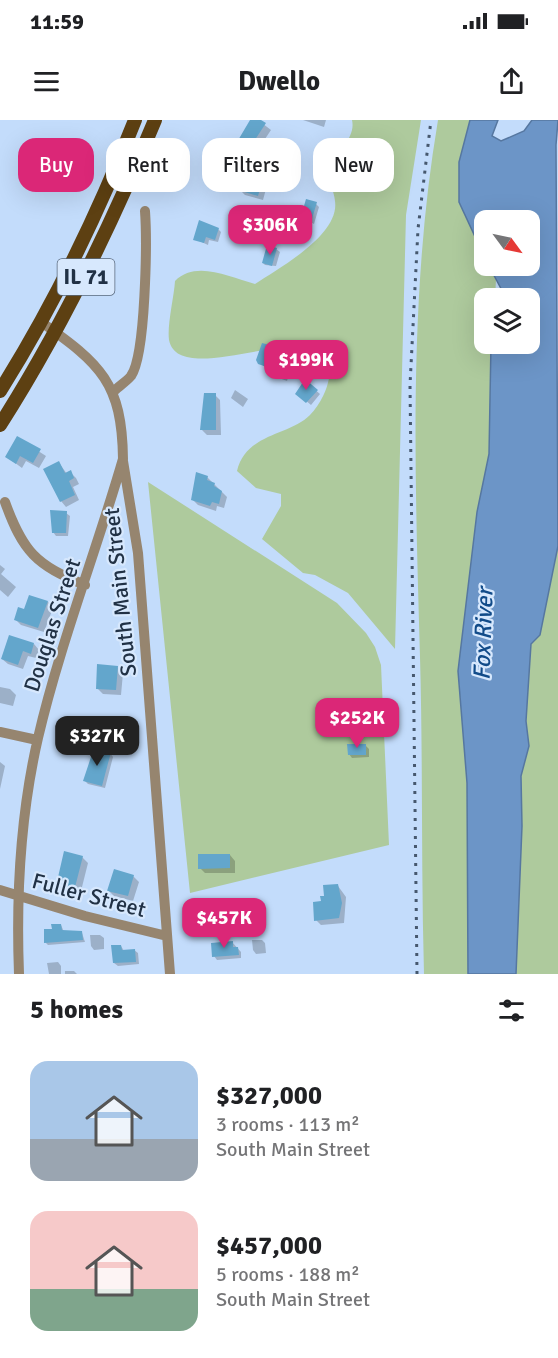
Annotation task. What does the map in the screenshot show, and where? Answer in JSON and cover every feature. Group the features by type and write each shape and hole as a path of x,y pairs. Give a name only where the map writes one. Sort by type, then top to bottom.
{"main road":[{"name":"IL 71","path":"0,391 41,322 111,181 135,120"},
{"name":"IL 71","path":"0,425 56,332 100,246 155,120"}],"street":[{"path":"114,391 131,376 136,364 141,326 145,211"},
{"name":"Douglas Street","path":"19,974 18,896 21,839 37,740 50,691 123,459 122,430 114,391 83,354 41,322"},
{"name":"South Main Street","path":"123,459 138,553 170,974"},
{"path":"5,502 16,532 31,554 53,571 85,585"},
{"path":"0,732 37,740"},
{"name":"Fuller Street","path":"0,890 85,916 168,936"}],"green space":[{"path":"352,120 421,120 406,215 395,649 348,593 315,575 303,573 262,539 281,506 281,494 256,488 237,471 249,449 310,415 323,397 328,382 328,361 317,350 298,347 196,358 178,353 169,340 175,281 183,275 203,271 213,272 255,284 292,260 318,238 334,214 333,192 394,192 394,138 349,138 353,126"},
{"path":"438,120 470,120 459,162 474,234 474,276 494,276 496,280 496,288 474,288 474,354 491,354 489,454 477,512 458,671 467,783 468,974 424,974 421,697 416,522 416,388 422,253 428,187"},
{"path":"148,482 337,603 366,633 375,647 381,665 389,845 190,893"},
{"path":"558,546 558,974 516,974 522,826 521,775 529,746 526,721 531,644 540,635"}],"water":[{"name":"Fox River","path":"470,120 498,120 492,136 501,141 524,131 532,120 558,120 556,145 558,546 540,635 531,644 526,721 529,746 521,776 522,826 516,974 468,974 467,783 458,671 477,512 489,454 491,354 540,354 540,288 501,288 494,276 540,276 540,210 474,210 474,234 459,202 459,162"}],"building":[{"path":"250,120 261,120 266,123 256,138 239,138"},
{"path":"245,192 259,192 258,196"},
{"path":"306,199 317,202 311,222 295,215 298,205 304,206"},
{"path":"199,220 219,228 215,240 206,237 204,243 193,240"},
{"path":"267,245 277,248 272,266 262,263"},
{"path":"262,343 282,348 286,346 290,352 282,377 272,373 273,369 258,364 256,360"},
{"path":"305,379 318,390 306,403 295,394"},
{"path":"204,393 216,393 216,430 200,430"},
{"path":"17,436 41,449 33,463 20,456 16,464 5,457"},
{"path":"59,461 65,473 71,470 74,478 69,481 75,495 60,502 43,469"},
{"path":"196,472 208,476 207,480 215,483 214,486 222,491 219,504 212,502 210,506 191,500"},
{"path":"50,510 67,511 66,533 52,533"},
{"path":"29,595 48,601 38,628 14,620 18,607 24,609"},
{"path":"9,635 34,643 31,654 23,651 18,665 1,659"},
{"path":"97,664 118,666 116,690 96,689"},
{"path":"347,744 366,744 366,755 348,755"},
{"path":"94,748 111,752 102,786 83,781"},
{"path":"64,851 83,856 74,891 56,886"},
{"path":"198,854 230,854 230,868 198,869"},
{"path":"114,869 134,875 128,896 107,891"},
{"path":"338,884 342,903 339,918 314,921 313,902 321,901 320,896 324,896 323,885"},
{"path":"51,924 61,924 62,930 82,931 83,940 44,943 44,929 52,929"},
{"path":"233,941 233,947 238,947 239,955 212,957 211,943"},
{"path":"111,945 121,945 122,950 135,949 136,962 113,963"}],"railway":[{"path":"417,974 410,385 418,229 431,120"}]}
